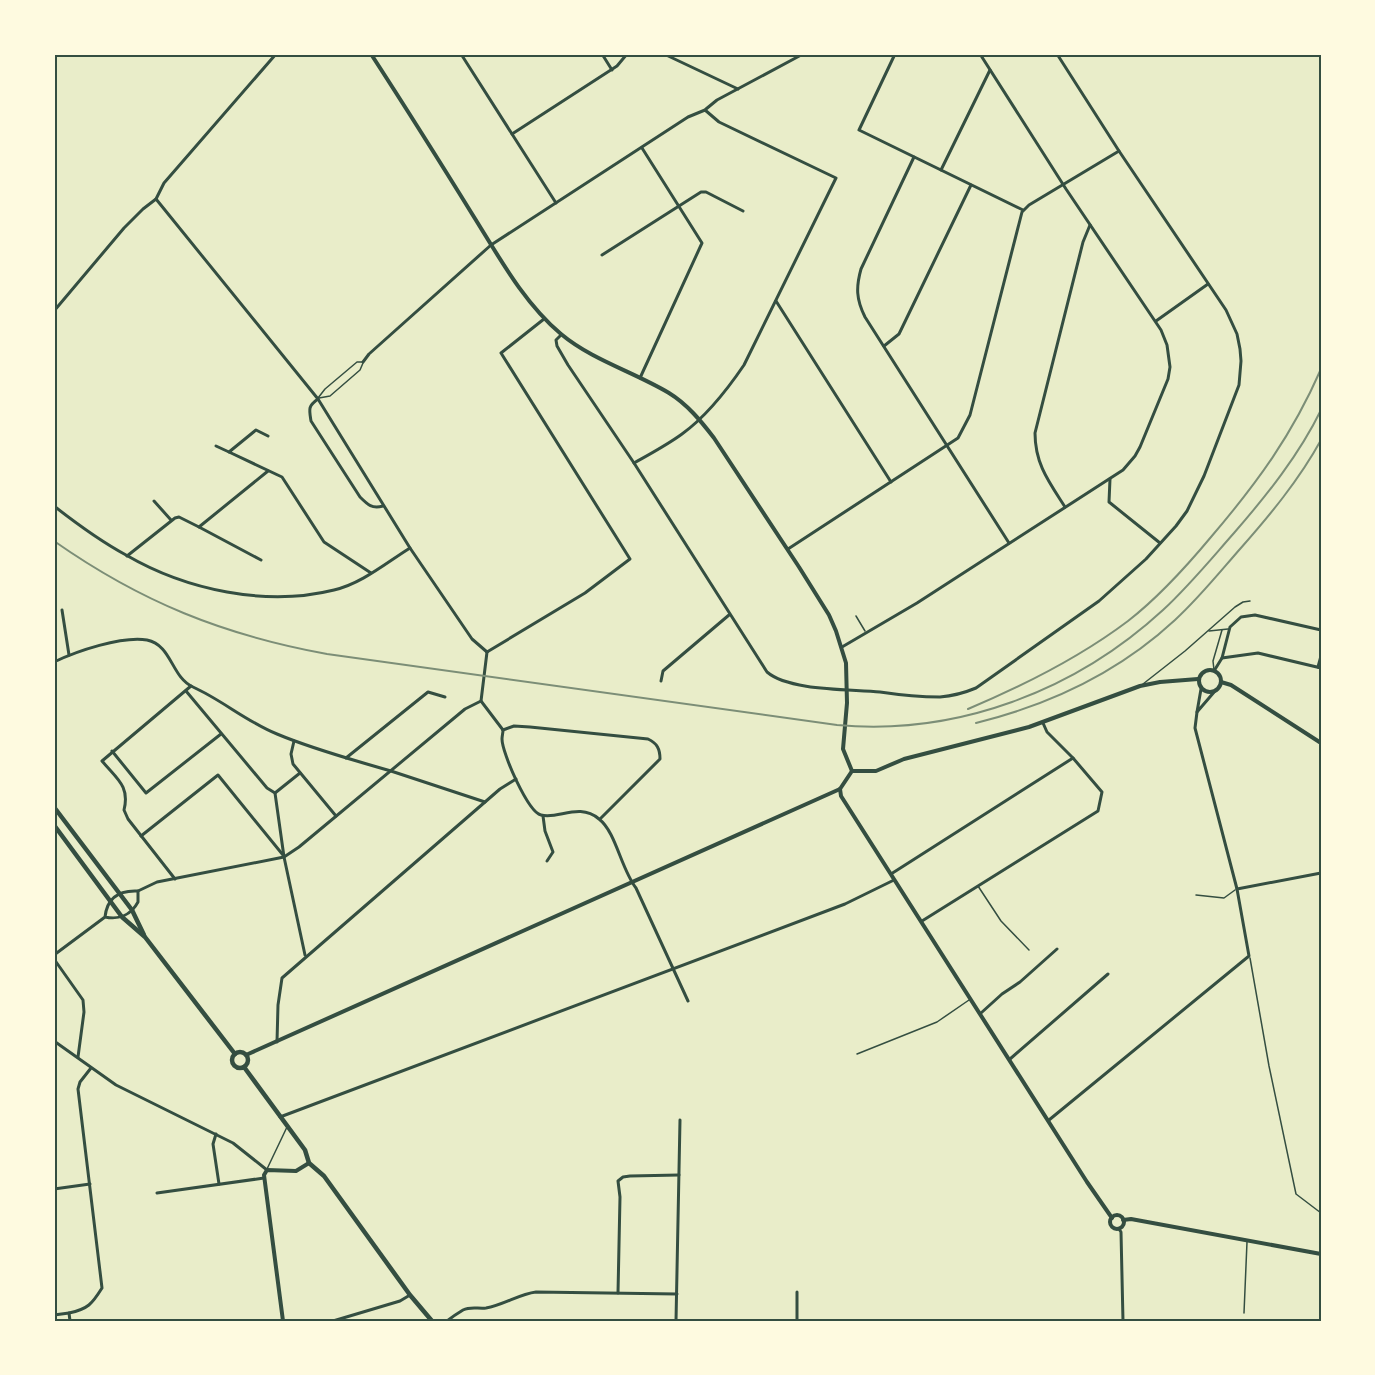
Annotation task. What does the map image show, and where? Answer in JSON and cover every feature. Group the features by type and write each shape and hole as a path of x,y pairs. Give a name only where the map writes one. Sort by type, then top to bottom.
{"main road":[{"path":"54,807 132,910 145,938"},
{"path":"54,825 122,917 145,938 235,1054"},
{"path":"235,1054 239,1052 246,1055 248,1060 244,1067"},
{"path":"235,1054 232,1061 234,1066 244,1067"},
{"path":"244,1067 304,1150 309,1163 324,1176 410,1295 432,1321"}],"street":[{"path":"54,311 124,228 156,200 164,183 276,54"},
{"path":"371,54 491,245 529,301 544,318 562,335 587,352 670,394 699,419 714,438 829,615 846,663 847,691 843,748 852,771"},
{"path":"462,54 556,203"},
{"path":"602,54 612,70"},
{"path":"512,134 612,70 627,54"},
{"path":"664,54 738,89"},
{"path":"363,362 369,354 491,245 688,117 705,110 717,100 803,54"},
{"path":"895,54 859,130 1023,210"},
{"path":"842,647 1123,470 1135,456 1170,367 1167,345 1156,321 1090,225 980,54"},
{"path":"562,335 556,340 557,346 761,664 774,678 847,691 940,697 965,693 976,688 1099,601 1146,559 1176,526 1195,496 1239,385 1241,361 1237,334 1226,310 1057,54"},
{"path":"941,170 990,70"},
{"path":"634,463 681,434 699,419 730,386 744,365 836,178 719,122 705,110"},
{"path":"640,378 701,247 700,240 642,148"},
{"path":"788,549 958,438 969,415 1023,210 1119,151"},
{"path":"914,157 861,269 857,283 859,305 1009,543"},
{"path":"884,346 899,334 971,185"},
{"path":"602,255 695,194 706,192 743,211"},
{"path":"156,200 318,399 410,548 472,639 488,652"},
{"path":"1065,508 1040,466 1035,448 1035,433 1083,242 1090,225"},
{"path":"1156,321 1208,284"},
{"path":"776,301 891,482"},
{"path":"544,318 501,353 630,560 585,593 488,652 481,701 503,729 504,749 530,807 537,814 543,816 578,812 591,814 600,819 636,888 688,1001"},
{"path":"318,399 310,404 311,421 360,497 375,508 383,506"},
{"path":"229,452 256,430 268,436"},
{"path":"216,446 284,479 319,536 328,546 371,573"},
{"path":"199,526 268,471"},
{"path":"1110,479 1109,502 1160,543"},
{"path":"154,501 171,520"},
{"path":"54,506 88,532 127,556 183,580 223,590 265,596 295,596 334,591 371,573 410,548"},
{"path":"127,556 171,520 179,517 261,560"},
{"path":"62,610 69,655"},
{"path":"661,681 663,671 729,615"},
{"path":"1214,671 1222,658 1229,629 1241,617 1248,615 1321,630"},
{"path":"54,661 112,643 147,640 159,645 178,674 191,686 274,733 484,802"},
{"path":"1222,658 1258,653 1320,667 1321,656"},
{"path":"852,771 876,771 904,759 1044,723 1140,686 1198,679 1203,672 1214,671 1219,675 1221,682 1197,712"},
{"path":"1049,1120 1249,956 1237,889 1195,728 1201,689 1198,679"},
{"path":"1221,682 1231,685 1321,743"},
{"path":"175,879 124,810 127,797 124,788 102,760 191,686"},
{"path":"1201,689 1208,692 1215,691"},
{"path":"186,691 267,788 275,793 284,857 306,955"},
{"path":"346,758 428,692 445,697"},
{"path":"78,1057 84,1011 83,999 54,957 105,917 106,907 111,901 127,891 138,891 157,882 284,857 465,709 481,701"},
{"path":"922,921 1098,811 1102,792 1047,732 1044,723"},
{"path":"503,729 514,726 530,727 648,739 655,742 660,751 660,759 600,819"},
{"path":"112,752 146,793 221,733"},
{"path":"294,741 291,754 293,764 336,816"},
{"path":"891,874 1073,758"},
{"path":"246,1055 840,789 852,771"},
{"path":"275,793 300,773"},
{"path":"141,836 218,775 284,857"},
{"path":"276,1042 282,978 484,802 516,779"},
{"path":"840,789 841,796 1112,1218"},
{"path":"543,816 545,831 553,852 547,861"},
{"path":"1237,889 1321,873"},
{"path":"280,1117 845,904 896,880"},
{"path":"105,917 115,919 132,910 138,902 138,891"},
{"path":"981,1013 1057,949"},
{"path":"1011,1059 1108,974"},
{"path":"54,1041 116,1085 233,1143 267,1170 296,1171 309,1163"},
{"path":"54,1315 84,1310 92,1304 102,1288 78,1089 80,1082 91,1068"},
{"path":"676,1321 680,1120"},
{"path":"216,1134 213,1144 219,1184"},
{"path":"267,1170 264,1178 283,1321"},
{"path":"618,1293 620,1197 618,1181 630,1176 679,1175"},
{"path":"157,1193 264,1178"},
{"path":"54,1189 90,1184"},
{"path":"1112,1218 1117,1216 1123,1220 1131,1219 1321,1254"},
{"path":"1112,1218 1110,1225 1119,1228"},
{"path":"1119,1228 1123,1225 1123,1220"},
{"path":"1119,1228 1121,1232 1123,1321"},
{"path":"796,1292 797,1321"},
{"path":"447,1321 471,1307 492,1307 526,1293 677,1294"},
{"path":"333,1321 400,1301 410,1295"},
{"path":"69,1313 70,1321"}],"lane":[{"path":"357,362 363,362 360,370 330,396 318,399 325,389 357,362"},
{"path":"1140,686 1155,676 1235,607 1243,602 1250,602"},
{"path":"856,616 867,633"},
{"path":"1208,631 1229,629"},
{"path":"1214,671 1213,661 1222,630"},
{"path":"978,886 1001,921 1029,950"},
{"path":"1196,895 1224,898 1237,889"},
{"path":"1249,956 1296,1194 1321,1213"},
{"path":"857,1054 937,1022 972,999"},
{"path":"267,1170 287,1126"},
{"path":"1244,1313 1247,1240"}],"railway":[{"path":"968,709 1071,659 1128,621 1161,592 1202,548 1259,477 1286,437 1321,369"},
{"path":"54,541 119,582 184,613 253,637 327,654 837,725 882,727 926,723 970,715 1012,702 1053,685 1092,664 1129,639 1182,592 1246,519 1293,459 1321,410"},
{"path":"976,723 1030,707 1082,684 1131,656 1153,639 1209,585 1262,523 1294,483 1321,440"}]}
